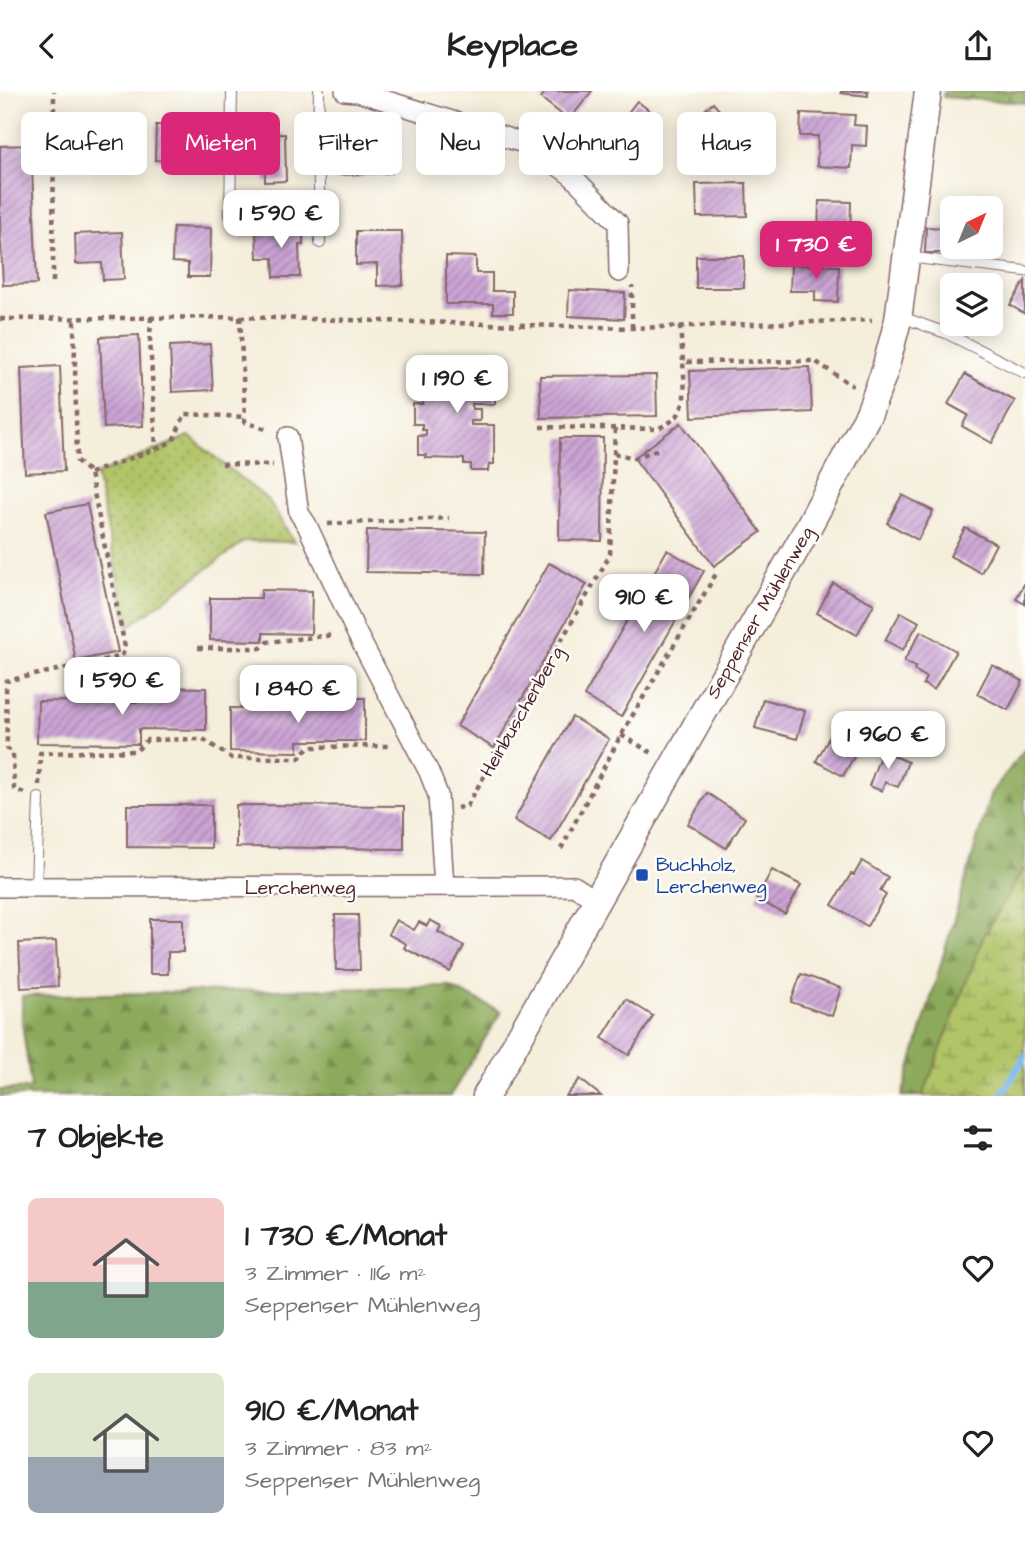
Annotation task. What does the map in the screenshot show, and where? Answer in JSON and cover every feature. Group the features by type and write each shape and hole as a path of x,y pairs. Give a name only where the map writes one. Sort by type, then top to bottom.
{"street":[{"path":"345,91 358,92 530,145 572,176 618,223 619,272"},
{"name":"Seppenser Mühlenweg","path":"486,1096 804,535 869,413 884,373 898,318 928,91"},
{"path":"288,437 299,513 438,795 444,886"},
{"name":"Lerchenweg","path":"0,887 574,886 596,900"}],"lane":[{"path":"230,215 232,91"},
{"path":"319,91 320,243"},
{"path":"906,257 1025,271"},
{"path":"898,318 946,333 1025,373"},
{"path":"36,887 39,798"}],"path":[{"path":"53,282 54,91"},
{"path":"619,272 633,278 632,328"},
{"path":"151,317 156,449"},
{"path":"0,319 240,317 632,328 898,318"},
{"path":"240,317 245,422 288,437"},
{"path":"74,318 77,461 90,473 125,647 122,656 6,681 7,748 13,754 13,789 39,798 40,753 136,751 147,740 190,738 203,739 232,758 299,758 309,747 399,746 411,738"},
{"path":"540,427 658,429 670,422 678,415 683,404 680,326"},
{"path":"683,362 815,361 874,400"},
{"path":"90,473 173,441 185,414 245,417"},
{"name":"Heinbuschenberg","path":"439,811 467,806 610,555 615,429"},
{"path":"614,453 634,458 662,448"},
{"path":"222,464 292,465"},
{"path":"307,525 449,518"},
{"path":"561,849 621,735 716,574"},
{"path":"198,647 261,648 267,642 356,632"},
{"path":"621,735 673,765"}],"green space":[{"path":"944,91 1025,91 1025,103 943,97"},
{"path":"189,436 269,501 294,542 245,541 128,627 96,475"},
{"path":"1025,749 1025,867 984,936 923,1096 902,1096 991,793"},
{"path":"1025,867 1025,1096 923,1096 984,936"},
{"path":"449,986 501,1012 450,1096 0,1096 0,1090 31,1088 22,1022 22,996"}],"building":[{"path":"546,91 592,91 575,112 559,112 541,98"},
{"path":"868,91 868,96 841,93"},
{"path":"637,101 651,112 628,112"},
{"path":"713,103 721,112 702,112"},
{"path":"801,113 855,115 854,125 867,126 866,146 852,145 851,168 817,166 818,136 800,136"},
{"path":"156,125 161,125 161,160 155,160"},
{"path":"280,134 285,134 286,181 265,182 265,175 280,175"},
{"path":"21,145 21,175 32,175 37,284 3,285 0,146"},
{"path":"746,183 747,216 697,217 696,184"},
{"path":"819,201 851,202 850,238 818,237"},
{"path":"173,227 211,228 210,277 188,277 188,263 172,262"},
{"path":"926,227 940,228 940,253 925,253"},
{"path":"303,229 303,245 299,245 300,277 274,277 273,258 257,258 256,230"},
{"path":"356,231 402,231 403,285 377,286 377,264 356,265"},
{"path":"122,232 124,279 103,280 102,263 76,264 75,234"},
{"path":"446,256 476,257 476,273 492,273 492,291 513,291 513,313 493,313 493,304 446,304"},
{"path":"696,256 744,256 744,288 696,288"},
{"path":"791,265 839,266 838,302 815,301 815,291 790,291"},
{"path":"1025,281 1025,314 1010,305"},
{"path":"569,290 625,293 624,319 568,316"},
{"path":"139,335 143,426 104,428 100,337"},
{"path":"210,344 213,390 172,392 170,346"},
{"path":"472,359 490,359 489,366 495,366 495,404 472,404 472,409 480,409 480,421 471,421 471,425 494,425 494,464 489,464 488,471 471,471 471,464 464,464 464,459 425,458 426,455 418,455 418,436 426,435 426,430 422,430 422,424 413,424 413,404 423,404 427,393 419,393 419,374 426,374 426,371 464,371 464,366 472,366"},
{"path":"60,366 64,471 25,473 21,368"},
{"path":"810,367 812,412 692,417 690,371"},
{"path":"965,374 1015,401 992,443 962,426 968,415 948,404"},
{"path":"656,375 657,416 541,418 540,376"},
{"path":"681,423 761,532 714,566 634,458"},
{"path":"560,438 603,438 602,541 559,540"},
{"path":"902,495 933,511 918,540 887,523"},
{"path":"87,504 118,652 76,661 46,512"},
{"path":"965,528 996,544 981,573 950,556"},
{"path":"367,530 485,532 484,574 366,572"},
{"path":"667,550 704,571 621,717 584,696"},
{"path":"549,563 587,584 494,748 457,726"},
{"path":"1025,582 1025,604 1016,599"},
{"path":"833,583 874,604 857,635 817,613"},
{"path":"262,590 312,591 311,634 263,633 263,641 210,640 210,598 261,598"},
{"path":"901,612 919,622 903,650 885,640"},
{"path":"921,631 956,651 934,690 923,684 926,677 904,661"},
{"path":"992,665 1023,681 1008,710 977,694"},
{"path":"137,687 206,688 206,730 139,729 139,744 37,743 38,701 137,702"},
{"path":"296,698 365,698 365,741 298,741 298,752 230,751 230,708 296,709"},
{"path":"763,699 805,711 797,739 755,728"},
{"path":"572,717 609,739 551,841 514,820"},
{"path":"834,729 861,744 843,776 816,761"},
{"path":"882,751 908,762 898,787 885,782 882,791 869,786"},
{"path":"707,793 745,818 726,848 688,824"},
{"path":"127,805 211,805 211,848 127,847"},
{"path":"236,805 404,806 404,849 236,847"},
{"path":"862,861 888,877 880,891 886,895 867,926 832,905"},
{"path":"772,870 801,885 785,914 756,899"},
{"path":"335,915 358,915 360,970 336,970"},
{"path":"150,919 183,919 183,952 168,952 168,974 150,974"},
{"path":"396,920 414,930 419,922 427,926 430,920 441,926 438,932 464,946 450,972 404,948 406,944 388,934"},
{"path":"56,941 58,986 21,988 19,943"},
{"path":"801,974 841,988 832,1016 791,1002"},
{"path":"626,999 653,1016 629,1055 602,1038"},
{"path":"580,1079 601,1096 566,1096"}],"waterway":[{"path":"1001,1096 1025,1056"}],"place":[{"name":"Buchholz, Lerchenweg","path":"642,875"}]}
